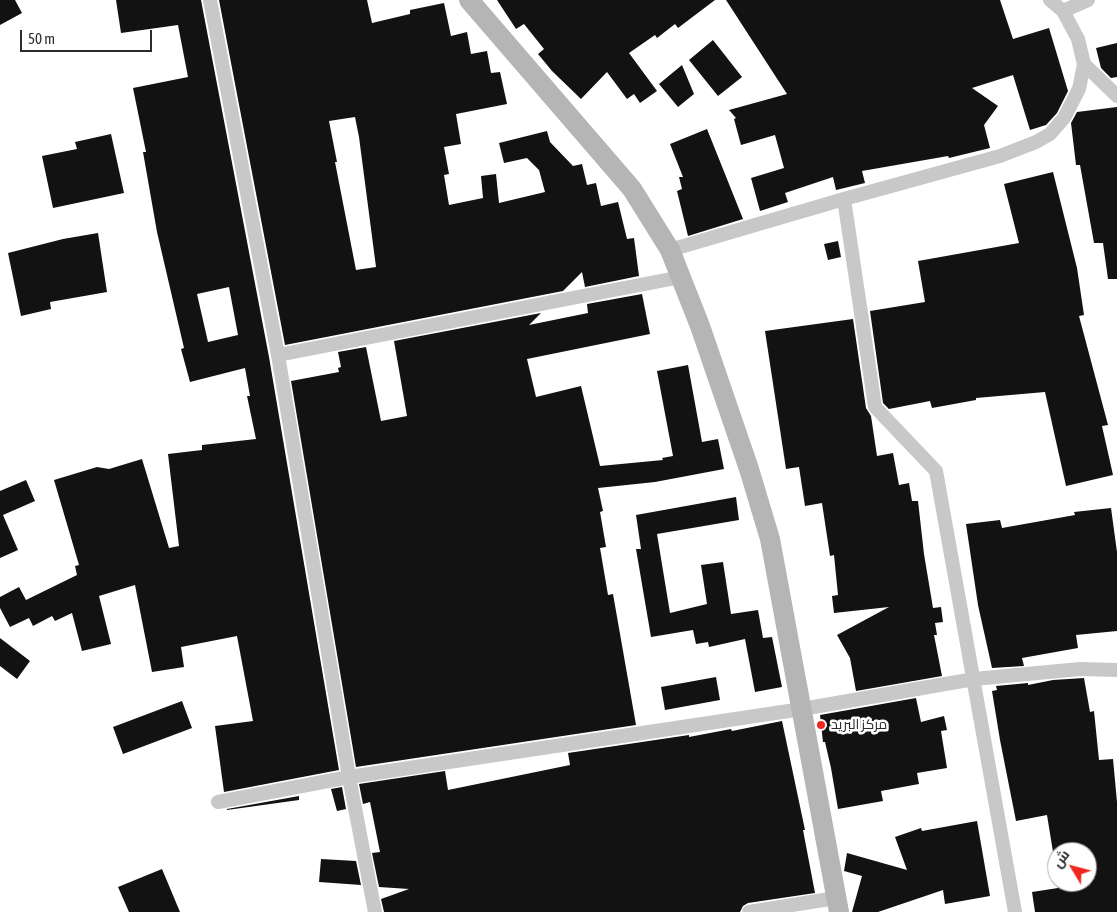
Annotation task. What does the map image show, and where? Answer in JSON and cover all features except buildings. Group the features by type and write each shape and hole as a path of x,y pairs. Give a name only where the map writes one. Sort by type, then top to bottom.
{"street":[{"path":"210,0 278,356 350,778 375,912"},
{"path":"469,0 632,189 670,250 700,326 749,469 770,539 837,905 749,912"},
{"path":"670,250 1000,156 1036,142 1050,134 1064,118 1079,89 1084,64 1078,39 1063,11 1050,0"},
{"path":"1063,11 1088,0"},
{"path":"1084,64 1117,96"},
{"path":"844,199 875,407 936,470 1015,912"},
{"path":"278,356 681,277"},
{"path":"218,802 350,778 802,709 974,679 1080,669 1117,670"}],"place":[{"name":"مركز البريد","path":"821,725"}]}
